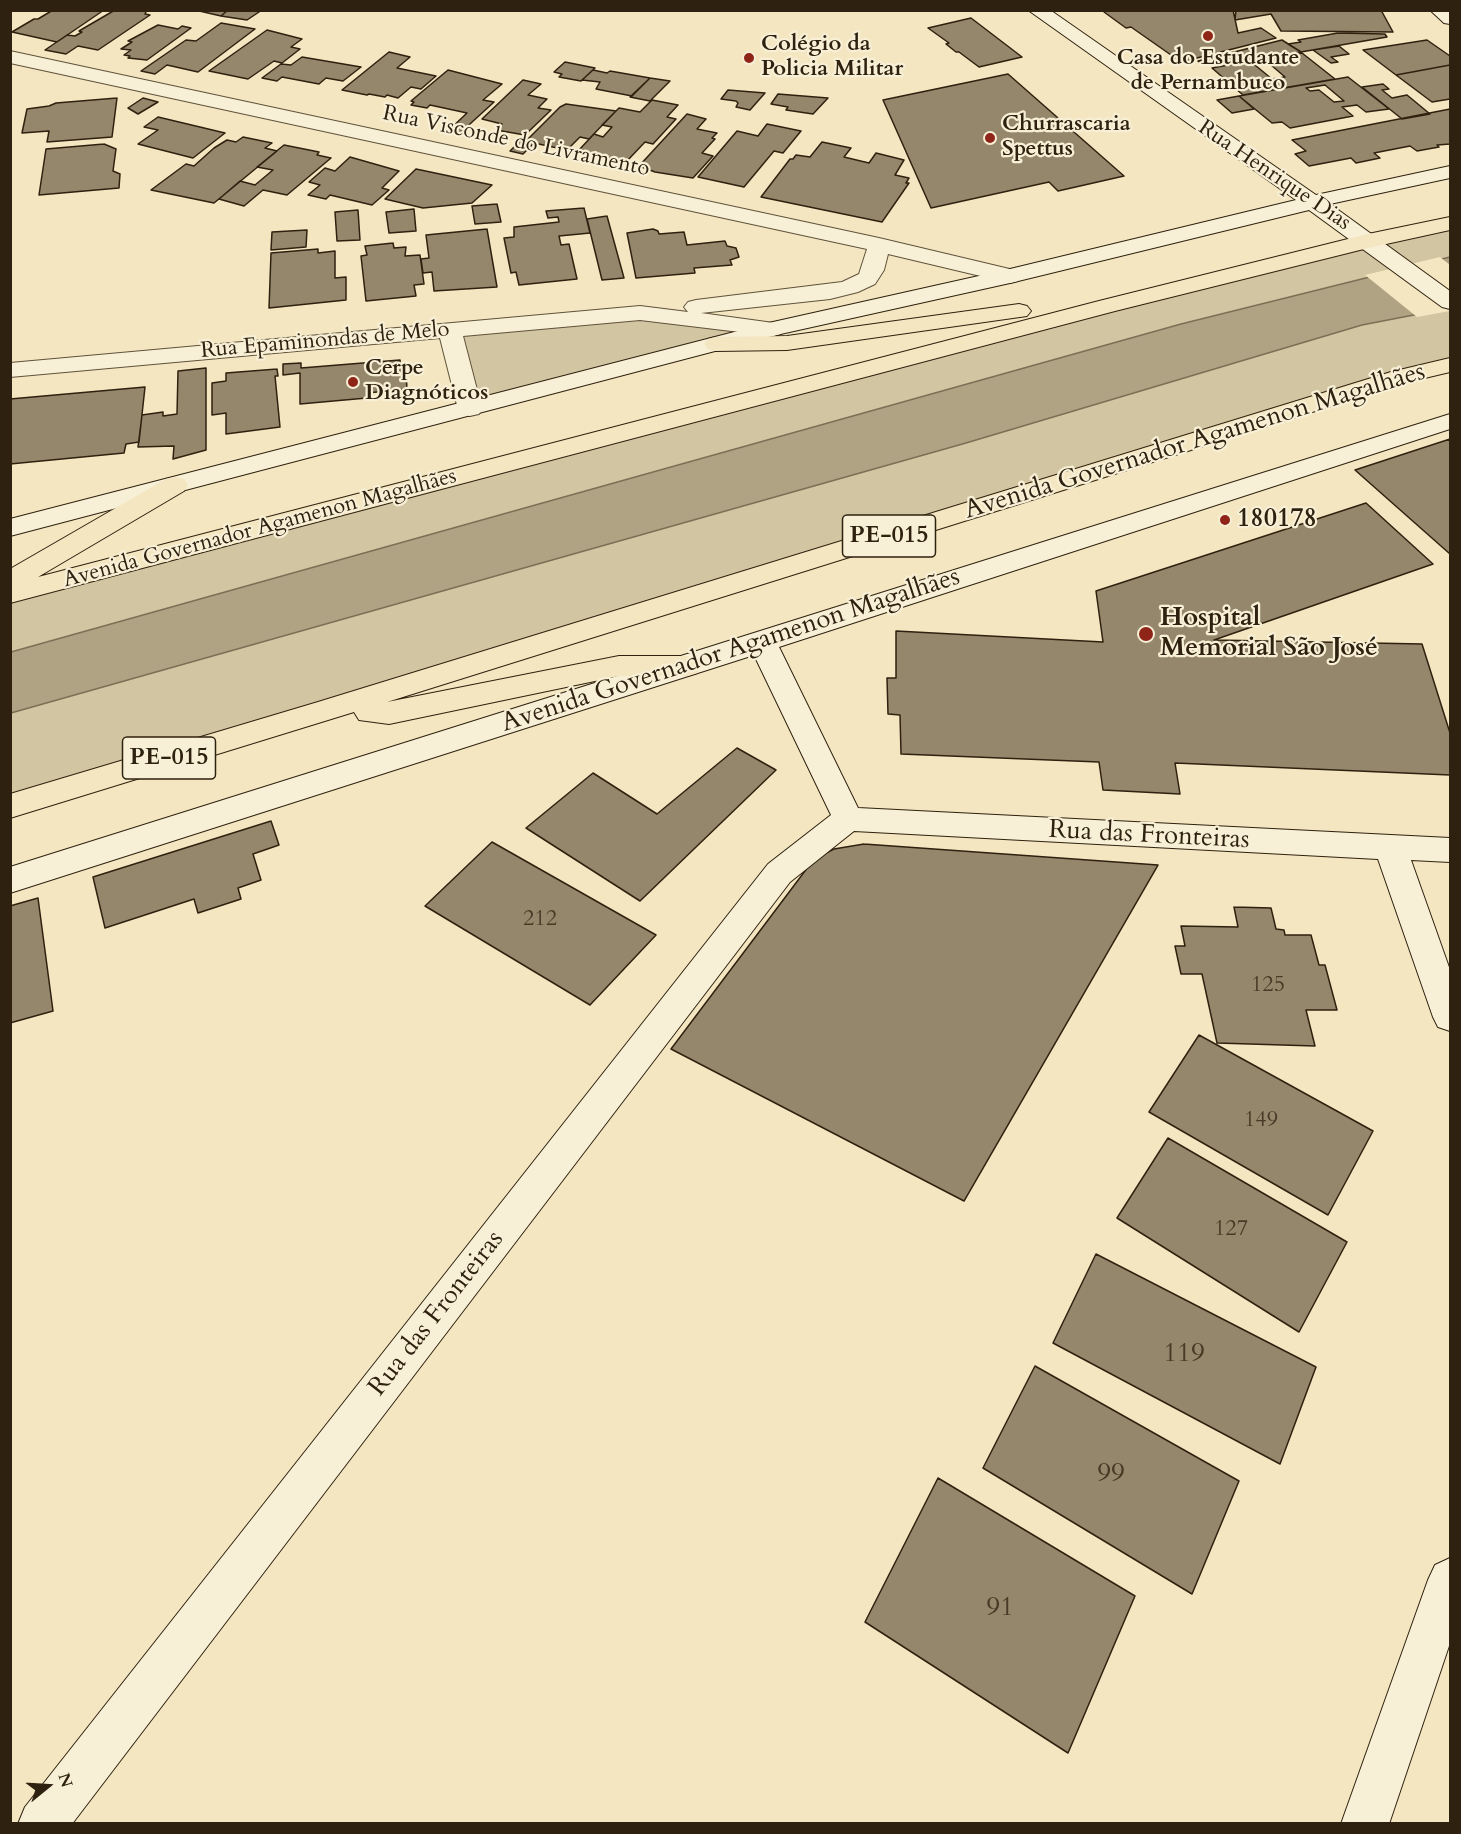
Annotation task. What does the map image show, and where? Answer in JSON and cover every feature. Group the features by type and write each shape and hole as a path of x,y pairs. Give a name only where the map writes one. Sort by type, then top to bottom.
{"highway":[{"name":"Avenida Governador Agamenon Magalhães","path":"10,594 1107,306 1376,246 1450,224"},
{"path":"716,345 787,343 1061,305 1107,306"},
{"name":"Avenida Governador Agamenon Magalhães","path":"10,806 328,710 1388,381 1450,365"},
{"path":"10,582 175,485"},
{"path":"328,710 389,713 619,666 687,666"}],"street":[{"name":"Rua Henrique Dias","path":"1037,10 1376,246 1450,302"},
{"path":"1439,10 1450,19"},
{"name":"Rua Visconde do Livramento","path":"10,57 879,245 1010,276"},
{"path":"16,79 31,62"},
{"path":"10,528 773,329 1010,276 1311,202 1450,172"},
{"name":"Rua Epaminondas de Melo","path":"10,370 640,313 830,292 850,287 867,279 873,270 879,245"},
{"name":"Rua Epaminondas de Melo","path":"640,313 773,329"},
{"path":"449,329 470,409"},
{"name":"Avenida Governador Agamenon Magalhães","path":"10,880 1450,421"},
{"path":"762,641 848,819"},
{"name":"Rua das Fronteiras","path":"42,1824 778,873 848,819 1390,849 1450,850"},
{"path":"1390,849 1450,1017"},
{"path":"1365,1824 1450,1580"}],"shaded area":[{"path":"1450,224 1450,365 1400,377 11,806 11,594 1368,241"},
{"path":"1450,257 1450,308 1362,325 966,443 11,713 11,652 1181,324"},
{"path":"640,313 773,329 470,409 449,329"}],"pier":[{"path":"1440,257 1450,265 1450,311 1417,317 1365,275"}],"building":[{"path":"53,10 104,10 57,42 12,32"},
{"path":"115,10 147,10 145,14 150,15 98,50 78,46 66,54 45,50 67,35 75,36 82,32 79,31"},
{"path":"195,10 228,10 221,16"},
{"path":"228,10 262,10 247,20 221,16"},
{"name":"Casa do Estudante de Pernambuco","path":"1106,10 1233,10 1238,33 1261,28 1276,38 1181,62 1131,27 1126,28 1104,12"},
{"path":"1236,10 1381,10 1393,32 1281,31 1271,14 1235,20"},
{"path":"971,18 1022,57 979,67 956,52 946,44 949,43 928,28"},
{"path":"221,23 255,29 198,72 167,65 155,74 141,71 186,40 196,41"},
{"path":"158,25 178,29 182,26 191,28 147,60 128,58 130,56 124,55 131,50 121,49 132,42 128,41"},
{"path":"267,30 302,39 291,47 300,49 282,63 274,61 248,79 209,71"},
{"path":"1338,33 1385,34 1387,37 1301,52 1288,44 1301,42 1298,40"},
{"path":"1282,40 1301,52 1205,65 1198,61"},
{"path":"1427,40 1450,56 1450,65 1396,75 1363,50"},
{"path":"1339,46 1349,54 1331,57 1338,62 1331,63 1313,50"},
{"path":"389,52 410,57 397,68 436,76 421,89 411,87 398,98 342,90"},
{"path":"1302,53 1335,79 1243,95 1212,68 1250,61 1272,79 1285,77 1264,59"},
{"path":"302,57 361,67 343,81 326,78 319,84 282,77 277,81 262,78 281,64 291,65"},
{"path":"565,62 595,68 581,81 559,77 562,74 554,72"},
{"path":"1450,65 1450,99 1432,102 1396,75"},
{"path":"448,70 502,84 483,100 494,102 459,134 447,132 467,113 430,105 427,108 411,105 414,102 411,101"},
{"path":"593,70 650,78 632,96 596,89 600,82 582,80"},
{"name":"Churrascaria Spettus","path":"1008,74 1124,176 1058,191 1049,182 931,208 883,100"},
{"path":"1348,77 1389,109 1366,112 1357,105 1342,107 1353,116 1290,128 1282,122 1272,123 1239,96","holes":["1325,85 1344,101 1334,102 1319,90 1310,91 1306,88"]},
{"path":"650,78 670,81 650,101 630,97"},
{"path":"523,80 541,84 528,95 547,99 538,108 551,110 525,135 496,130 502,124 482,119"},
{"path":"1383,84 1389,89 1382,90 1392,98 1407,95 1430,114 1402,119 1362,87"},
{"path":"728,90 765,93 750,110 736,107 738,103 736,101 721,99"},
{"path":"778,94 828,98 813,114 786,110 788,107 771,104"},
{"path":"1239,96 1254,109 1232,113 1217,100"},
{"path":"117,98 112,137 47,142 49,131 22,133 27,109 56,103"},
{"path":"143,98 158,102 138,114 128,108"},
{"path":"652,100 678,105 667,117 676,119 653,144 645,142 626,162 578,151 594,134 603,137 612,127 602,125 619,108 640,112"},
{"path":"566,104 616,111 589,139 580,137 567,150 534,143 523,154 510,151 521,140 526,141 560,107"},
{"path":"1450,109 1450,144 1417,151 1410,146 1374,153 1380,158 1356,163 1351,158 1309,166 1295,154 1306,151 1292,140"},
{"path":"687,114 706,119 697,129 717,133 712,138 715,139 702,153 713,156 693,178 655,172 639,166"},
{"path":"158,117 225,133 193,158 138,144 158,130 144,127"},
{"path":"767,124 801,131 783,153 774,151 744,187 698,177 737,131 758,136"},
{"path":"243,137 272,143 265,148 277,151 214,203 151,190 186,164 194,166 227,140 236,142"},
{"path":"822,142 851,148 844,157 869,163 876,153 904,160 895,175 909,178 906,183 909,183 882,222 761,197 790,159 796,155 810,157"},
{"path":"104,144 116,149 113,171 120,174 119,188 39,195 46,149"},
{"path":"284,145 319,152 317,155 331,158 287,195 263,190 244,206 219,199 240,181 255,185 273,170 257,167"},
{"path":"350,157 399,171 382,188 389,190 372,205 330,195 326,199 308,195 320,185 309,182 325,168 335,171"},
{"path":"416,169 492,185 472,203 423,208 385,199"},
{"path":"497,204 501,222 475,224 472,206"},
{"path":"584,208 590,233 559,236 561,245 569,244 577,279 519,285 516,272 511,273 504,238 514,237 514,227 559,222 558,217 548,218 546,211"},
{"path":"414,209 416,231 389,233 386,212"},
{"path":"358,210 360,240 337,241 335,212"},
{"path":"607,216 624,278 602,280 587,219"},
{"path":"487,229 497,287 434,291 432,272 423,273 421,259 429,258 426,235"},
{"path":"653,229 659,234 684,232 687,245 725,241 727,246 736,248 739,257 730,260 732,265 694,268 695,273 636,278 627,233"},
{"path":"307,230 306,247 271,250 272,232"},
{"path":"393,243 394,248 406,247 405,256 420,255 424,284 414,285 416,296 366,301 361,256 367,255 365,246"},
{"path":"318,249 318,253 335,251 335,278 346,277 346,300 269,308 271,253"},
{"name":"Cerpe Diagnóticos","path":"400,360 401,373 406,373 407,389 367,393 367,398 300,404 300,373 283,375 283,364 301,363 301,368"},
{"path":"206,368 206,450 173,459 174,446 138,447 142,415 163,412 163,416 177,414 178,371"},
{"path":"277,369 278,376 275,376 280,427 226,434 226,413 212,415 212,383 226,381 226,373"},
{"path":"145,387 139,442 126,444 124,453 10,464 10,399"},
{"path":"1450,439 1450,554 1355,470"},
{"name":"Hospital Memorial São José","path":"1366,503 1433,564 1214,640 1422,644 1450,733 1450,775 1175,763 1180,794 1103,790 1099,762 901,754 900,715 888,714 887,678 896,678 896,631 1103,642 1096,591"},
{"path":"737,748 776,770 640,901 526,828 593,773 657,814"},
{"path":"271,821 279,845 253,854 261,880 238,888 241,899 198,913 194,899 105,928 93,877"},
{"path":"492,842 656,935 590,1005 425,906"},
{"path":"864,844 1158,865 964,1201 671,1049 814,859 834,849"},
{"path":"38,898 53,1011 10,1023 10,906"},
{"path":"1234,907 1271,908 1276,929 1284,930 1285,935 1311,935 1319,965 1325,965 1337,1010 1306,1010 1315,1046 1217,1043 1202,974 1181,974 1175,946 1185,946 1181,926 1238,927"},
{"path":"1199,1035 1373,1131 1328,1215 1149,1112"},
{"path":"1168,1138 1347,1242 1299,1332 1117,1218"},
{"path":"1096,1254 1316,1367 1280,1464 1053,1343"},
{"path":"1035,1366 1239,1481 1192,1594 983,1468"},
{"path":"938,1478 1135,1596 1068,1753 865,1622"}],"place":[{"name":"Casa do Estudante de Pernambuco","path":"1208,36"},
{"name":"Colégio da Policia Militar","path":"749,58"},
{"name":"Churrascaria Spettus","path":"990,138"},
{"name":"Cerpe Diagnóticos","path":"353,382"},
{"name":"180178","path":"1225,520"},
{"name":"Hospital Memorial São José","path":"1146,634"}]}
